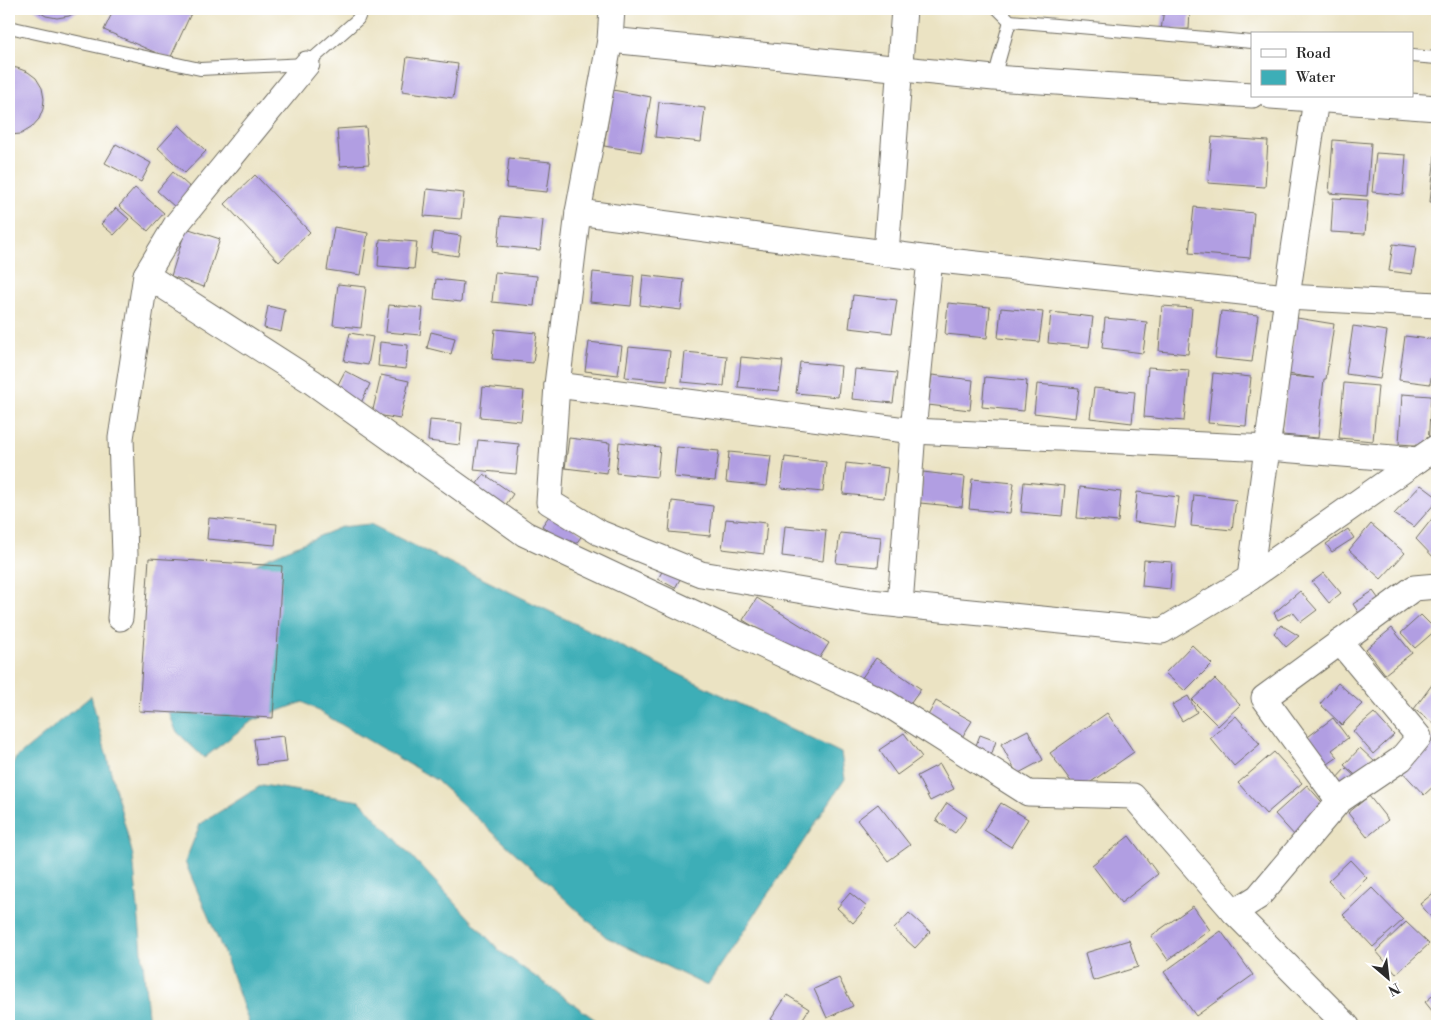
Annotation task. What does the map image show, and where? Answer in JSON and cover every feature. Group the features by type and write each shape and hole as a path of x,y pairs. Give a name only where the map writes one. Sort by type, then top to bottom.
{"street":[{"path":"612,9 610,40 578,212 557,385 549,502 600,533 701,574 870,602 1162,631 1250,578 1427,454"},
{"path":"886,254 904,9"},
{"path":"610,40 994,78 1251,95"},
{"path":"120,618 125,555 121,438 146,275 176,225 307,64"},
{"path":"1301,98 1404,101 1437,108"},
{"path":"1250,578 1287,297 1316,99"},
{"path":"578,212 930,259 1287,297 1437,305"},
{"path":"900,605 913,430 930,259"},
{"path":"146,275 311,381 525,534 886,702 1028,792 1133,796 1234,912 1347,1026"},
{"path":"557,385 913,430 1427,454"},
{"path":"1339,801 1264,698 1414,588 1437,586"},
{"path":"1234,912 1258,897 1339,801 1401,759 1419,737 1340,642"}],"lane":[{"path":"9,27 200,69 307,64 358,19 362,9"},
{"path":"998,9 1010,21 1251,42"},
{"path":"994,78 1010,21"},
{"path":"1414,56 1437,58"}],"water":[{"path":"370,524 841,753 845,779 707,986 606,937 436,780 303,702 252,721 204,758 176,731 152,668 188,607 265,559 341,527"},
{"path":"91,696 133,856 149,1026 9,1026 9,771 16,758"},
{"path":"262,785 360,801 501,952 604,1026 250,1026 226,958 185,862 200,824"}],"building":[{"path":"34,9 81,9 69,16 57,18 46,16"},
{"path":"114,9 193,9 170,59 104,30"},
{"path":"1164,9 1190,10 1189,29 1161,30"},
{"path":"407,57 458,64 453,98 402,91"},
{"path":"9,67 28,72 36,78 42,88 44,99 39,119 31,128 21,134 9,135"},
{"path":"613,90 651,97 641,152 604,146"},
{"path":"659,102 705,108 701,142 655,137"},
{"path":"179,125 206,151 185,173 158,148"},
{"path":"366,127 369,164 340,166 337,129"},
{"path":"1212,137 1268,141 1265,187 1208,183"},
{"path":"1333,140 1371,143 1367,196 1329,193"},
{"path":"116,144 151,163 141,182 105,163"},
{"path":"1376,153 1406,155 1403,195 1372,192"},
{"path":"1435,155 1437,155 1437,202 1430,202"},
{"path":"509,158 551,162 547,192 506,188"},
{"path":"173,172 191,188 175,207 157,191"},
{"path":"255,175 310,232 279,262 225,204"},
{"path":"135,188 164,213 148,231 119,206"},
{"path":"427,189 464,193 461,219 424,216"},
{"path":"1333,198 1368,200 1365,234 1331,232"},
{"path":"1194,207 1254,213 1250,258 1189,253"},
{"path":"116,208 129,219 114,235 101,224"},
{"path":"501,216 543,220 540,250 498,246"},
{"path":"334,227 368,233 361,275 327,270"},
{"path":"186,228 220,239 204,287 171,276"},
{"path":"434,232 461,236 458,256 431,252"},
{"path":"380,239 417,242 414,269 378,266"},
{"path":"1393,244 1416,247 1412,274 1389,271"},
{"path":"495,272 537,276 534,306 492,302"},
{"path":"593,272 634,276 631,306 590,302"},
{"path":"643,275 684,280 681,310 640,305"},
{"path":"436,279 463,282 461,302 434,299"},
{"path":"338,284 366,287 361,328 333,325"},
{"path":"853,295 897,300 892,333 849,328"},
{"path":"948,303 990,307 987,338 945,334"},
{"path":"389,305 423,308 420,335 386,332"},
{"path":"268,306 285,310 281,332 264,328"},
{"path":"1162,306 1192,308 1188,354 1159,351"},
{"path":"1001,308 1043,312 1039,342 998,338"},
{"path":"1221,311 1258,315 1252,362 1215,358"},
{"path":"1051,312 1093,317 1089,347 1048,343"},
{"path":"1105,318 1147,322 1143,353 1102,348"},
{"path":"1297,318 1334,324 1326,379 1324,379 1318,438 1282,435 1288,376 1314,378 1288,374"},
{"path":"1353,326 1387,331 1380,379 1346,374"},
{"path":"495,329 537,333 533,363 492,359"},
{"path":"431,332 455,338 451,354 427,348"},
{"path":"350,333 373,337 368,365 344,361"},
{"path":"1405,336 1437,340 1430,384 1399,380"},
{"path":"380,342 408,345 406,369 378,366"},
{"path":"589,342 622,346 618,375 585,371"},
{"path":"629,347 670,351 667,381 625,377"},
{"path":"685,352 727,356 724,386 682,382"},
{"path":"741,357 783,361 779,391 738,387"},
{"path":"800,362 841,366 838,397 796,393"},
{"path":"1148,367 1189,370 1184,421 1144,417"},
{"path":"855,369 897,373 893,403 852,399"},
{"path":"345,371 370,384 360,405 334,392"},
{"path":"1213,373 1251,377 1246,426 1208,423"},
{"path":"381,375 409,381 400,419 372,414"},
{"path":"932,375 973,380 970,410 928,405"},
{"path":"985,377 1027,381 1024,411 982,407"},
{"path":"1344,383 1378,386 1373,441 1339,438"},
{"path":"1037,384 1079,388 1075,418 1034,413"},
{"path":"483,387 524,391 521,421 480,417"},
{"path":"1094,388 1135,392 1132,423 1090,418"},
{"path":"1402,394 1431,396 1428,446 1399,444"},
{"path":"430,420 462,423 460,445 428,441"},
{"path":"569,438 610,443 607,473 565,468"},
{"path":"478,440 519,444 516,474 474,470"},
{"path":"619,442 660,447 657,477 616,473"},
{"path":"677,447 719,451 715,481 674,477"},
{"path":"729,452 771,456 767,486 726,482"},
{"path":"785,457 826,462 823,492 781,488"},
{"path":"846,463 888,468 884,498 843,494"},
{"path":"923,472 965,477 962,507 920,503"},
{"path":"484,474 513,494 501,512 471,492"},
{"path":"972,479 1014,483 1010,513 969,509"},
{"path":"1024,482 1065,486 1062,516 1021,512"},
{"path":"1421,485 1437,497 1437,501 1414,527 1394,514"},
{"path":"1080,487 1121,492 1118,522 1077,518"},
{"path":"1137,492 1179,497 1175,527 1134,522"},
{"path":"1194,495 1236,500 1232,530 1191,526"},
{"path":"672,501 713,506 710,536 669,532"},
{"path":"552,512 583,534 573,548 542,526"},
{"path":"1435,515 1437,518 1437,561 1416,539"},
{"path":"209,518 277,524 275,545 207,539"},
{"path":"726,519 767,523 764,554 722,549"},
{"path":"1371,524 1405,553 1381,579 1349,550"},
{"path":"785,526 826,530 823,561 782,556"},
{"path":"1348,529 1354,538 1332,552 1326,544"},
{"path":"840,533 881,537 878,567 836,563"},
{"path":"149,558 282,566 273,718 139,711"},
{"path":"1144,560 1172,562 1170,589 1142,586"},
{"path":"666,564 683,574 675,588 658,579"},
{"path":"1324,573 1341,593 1329,603 1312,582"},
{"path":"1300,591 1317,610 1301,622 1293,612 1278,620 1274,613"},
{"path":"1373,591 1381,602 1360,615 1353,604"},
{"path":"757,598 829,643 815,665 743,620"},
{"path":"1421,615 1436,630 1415,648 1401,633"},
{"path":"1281,625 1299,636 1286,647 1274,633"},
{"path":"1392,628 1412,653 1385,674 1366,649"},
{"path":"1192,645 1212,664 1185,691 1165,673"},
{"path":"876,658 921,689 906,710 861,679"},
{"path":"1437,678 1437,726 1414,709"},
{"path":"1215,679 1240,705 1218,726 1192,700"},
{"path":"1338,683 1362,704 1342,725 1320,704"},
{"path":"1188,696 1197,712 1182,721 1172,705"},
{"path":"936,701 972,721 961,739 926,719"},
{"path":"1107,713 1134,752 1078,791 1050,753"},
{"path":"1374,713 1394,735 1373,754 1353,731"},
{"path":"1236,716 1260,744 1234,766 1210,738"},
{"path":"1333,718 1348,738 1332,750 1338,757 1325,766 1305,739"},
{"path":"1028,730 1043,760 1017,774 1001,744"},
{"path":"904,733 922,757 897,775 879,750"},
{"path":"980,735 996,741 990,759 973,753"},
{"path":"284,736 287,762 257,765 254,739"},
{"path":"1432,737 1437,743 1437,783 1424,795 1398,767"},
{"path":"1360,748 1376,763 1361,780 1344,765"},
{"path":"1274,752 1302,783 1266,814 1238,783"},
{"path":"940,764 954,789 930,801 917,776"},
{"path":"1346,768 1361,782 1348,795 1334,781"},
{"path":"1307,785 1328,809 1296,837 1275,814"},
{"path":"1369,796 1388,820 1367,837 1348,813"},
{"path":"947,803 967,817 955,833 936,820"},
{"path":"1001,803 1028,819 1011,847 984,830"},
{"path":"878,804 910,845 888,861 857,820"},
{"path":"1129,836 1158,874 1121,903 1092,865"},
{"path":"1350,860 1367,878 1345,899 1328,881"},
{"path":"1372,888 1403,920 1373,947 1343,915"},
{"path":"1437,890 1437,924 1420,904"},
{"path":"850,893 867,907 853,923 837,908"},
{"path":"1193,906 1210,930 1168,960 1151,936"},
{"path":"909,913 930,932 915,948 894,929"},
{"path":"1406,922 1429,944 1396,974 1376,951"},
{"path":"1221,931 1253,975 1196,1016 1164,972"},
{"path":"1129,940 1138,967 1093,981 1085,953"},
{"path":"839,978 853,1006 827,1018 814,989"},
{"path":"1437,992 1437,1017 1425,1002"},
{"path":"787,995 809,1009 798,1026 783,1026 771,1019"}]}
